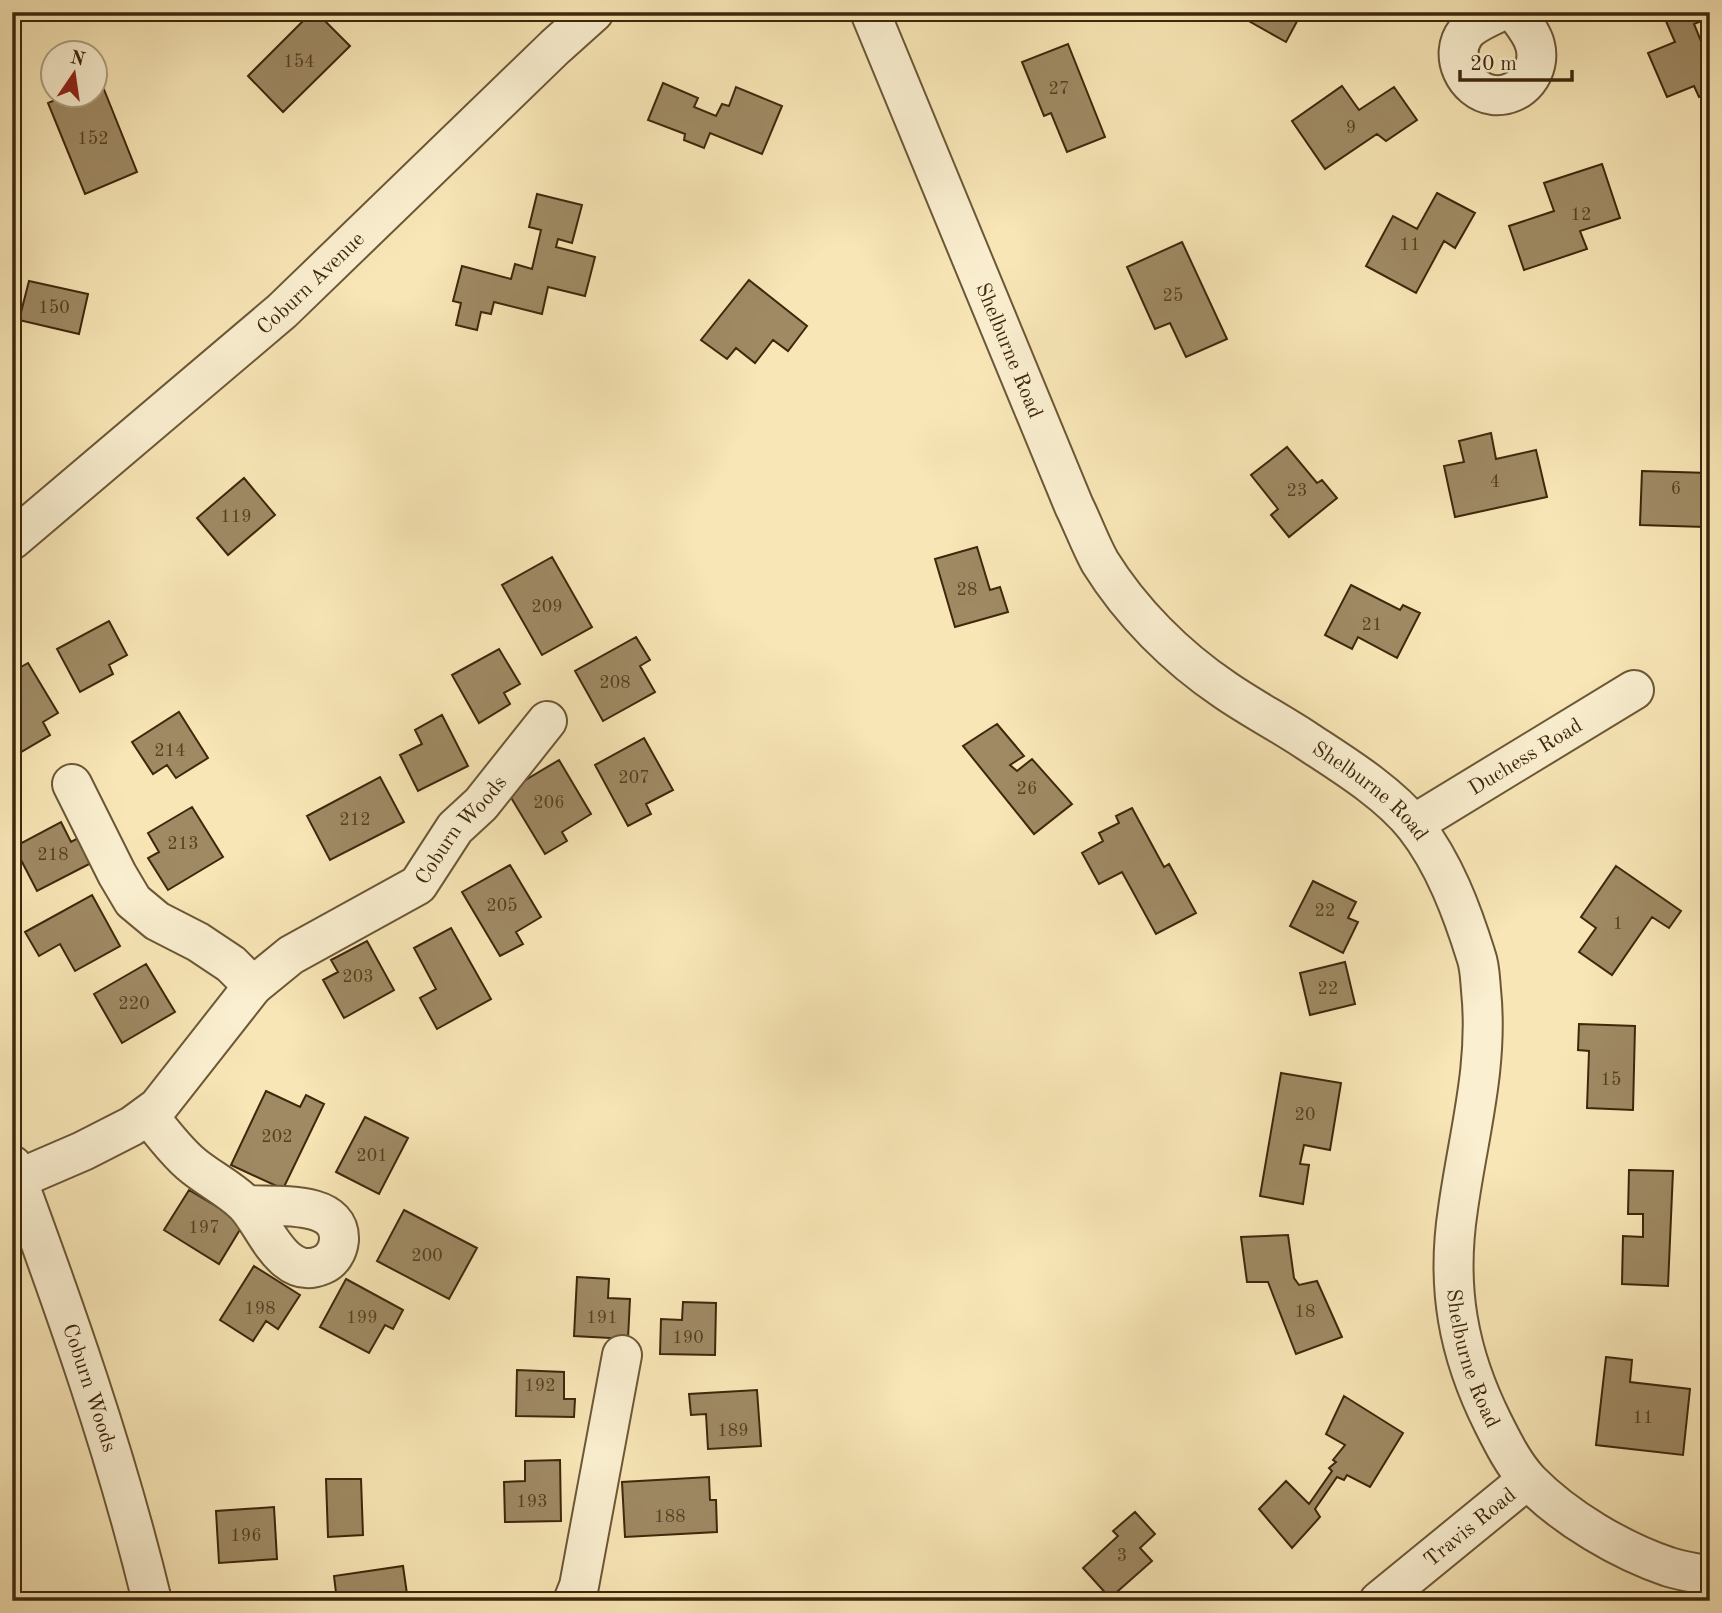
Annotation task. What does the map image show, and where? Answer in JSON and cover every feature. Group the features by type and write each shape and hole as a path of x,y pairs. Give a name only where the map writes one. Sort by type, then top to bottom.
{"street":[{"name":"Coburn Avenue","path":"12,540 282,311 594,12"},
{"name":"Shelburne Road","path":"870,12 1074,506 1100,560 1133,607 1171,648 1223,689 1343,765 1380,792 1414,824 1441,866 1478,961 1483,1010 1482,1062 1473,1134 1458,1208 1452,1264 1455,1308 1477,1390 1503,1444 1527,1480 1567,1515 1627,1549 1670,1567 1710,1576"},
{"path":"1499,12 1465,33 1459,58 1461,71 1469,82 1480,91 1493,95 1507,94 1519,89 1529,80 1535,68 1535,44 1516,12"},
{"name":"Duchess Road","path":"1414,824 1634,690"},
{"name":"Coburn Woods","path":"152,1601 131,1514 65,1307 15,1172 83,1151 132,1126 158,1107 253,986 291,955 418,885 455,828 481,804 547,720"},
{"path":"72,784 133,901 157,921 198,942 231,964 253,986"},
{"path":"148,1115 190,1163 246,1205"},
{"path":"573,1601 579,1586 622,1354"},
{"name":"Travis Road","path":"1379,1601 1527,1480"}],"building":[{"path":"312,12 316,12 350,46 283,112 248,76"},
{"path":"1240,12 1302,12 1286,42 1238,15"},
{"path":"1662,12 1701,12 1704,20 1694,24 1710,63 1710,92 1699,97 1694,86 1667,97 1648,53 1675,42"},
{"path":"1068,44 1105,137 1067,152 1051,113 1044,116 1022,62"},
{"path":"663,83 698,98 694,107 716,116 722,104 729,106 736,87 782,106 762,154 710,133 704,148 684,140 685,134 648,120"},
{"path":"1342,86 1359,110 1394,87 1417,120 1386,141 1377,134 1325,169 1292,121"},
{"path":"108,100 137,172 85,194 50,108 108,108"},
{"path":"1602,164 1620,218 1580,231 1587,249 1524,270 1509,226 1554,211 1544,183"},
{"path":"1437,193 1475,213 1455,248 1444,241 1416,293 1366,266 1393,216 1417,229"},
{"path":"537,194 582,205 572,243 558,239 556,247 595,257 585,296 548,287 542,314 494,302 491,314 481,312 477,330 456,325 461,303 453,301 462,266 511,279 515,264 532,269 541,230 529,227"},
{"path":"1182,242 1227,339 1186,357 1170,323 1155,329 1127,267"},
{"path":"749,280 807,326 788,351 773,340 755,363 736,348 727,359 701,340"},
{"path":"29,281 88,294 79,334 19,320"},
{"path":"1491,433 1496,459 1536,450 1547,497 1455,517 1444,466 1464,462 1459,441"},
{"path":"1287,447 1317,483 1322,480 1337,498 1289,537 1271,515 1278,509 1251,475"},
{"path":"1642,471 1710,473 1710,503 1706,503 1705,527 1640,525"},
{"path":"244,478 275,515 228,555 197,518"},
{"path":"977,547 990,590 1000,587 1008,612 955,627 935,559"},
{"path":"552,557 592,627 542,655 502,585"},
{"path":"1351,585 1400,610 1403,605 1420,613 1397,658 1358,637 1352,649 1325,635"},
{"path":"109,621 127,655 109,665 113,674 80,692 57,649"},
{"path":"636,637 650,660 640,666 655,692 603,721 575,671"},
{"path":"499,649 520,684 504,693 510,704 479,723 452,675"},
{"path":"28,663 58,713 43,722 50,735 21,752 12,736 12,672"},
{"path":"179,712 208,758 176,778 167,765 153,774 132,742"},
{"path":"442,715 468,766 418,791 400,755 422,744 415,730"},
{"path":"997,724 1024,756 1010,765 1017,771 1032,759 1072,804 1034,834 963,746"},
{"path":"644,738 673,790 646,804 651,814 628,826 595,765"},
{"path":"559,760 591,814 562,832 567,841 545,854 507,791"},
{"path":"380,777 404,822 330,860 307,816"},
{"path":"192,807 223,857 168,890 148,858 159,852 148,833"},
{"path":"1132,808 1164,867 1169,864 1196,913 1156,934 1122,872 1099,884 1082,853 1103,841 1099,833 1119,823 1116,816"},
{"path":"61,822 71,842 84,835 97,860 37,891 21,860 13,865 12,848"},
{"path":"510,865 541,917 516,932 523,944 500,956 462,892"},
{"path":"1616,866 1681,911 1669,928 1652,917 1612,975 1579,952 1596,928 1581,917"},
{"path":"1313,881 1356,902 1348,918 1358,922 1343,953 1290,926"},
{"path":"92,895 120,946 75,971 60,944 39,956 25,932"},
{"path":"451,928 491,999 437,1029 420,998 436,989 414,948"},
{"path":"367,941 394,990 344,1018 323,980 338,972 331,960"},
{"path":"1345,962 1355,1004 1310,1015 1300,973"},
{"path":"146,964 175,1012 122,1043 94,994"},
{"path":"1579,1024 1635,1026 1633,1110 1587,1108 1589,1051 1578,1050"},
{"path":"1281,1073 1341,1083 1330,1150 1304,1145 1300,1164 1309,1165 1303,1204 1260,1196"},
{"path":"266,1091 300,1107 306,1095 324,1104 283,1189 231,1165"},
{"path":"365,1117 408,1138 379,1194 336,1172"},
{"path":"1629,1170 1673,1171 1668,1286 1622,1284 1623,1236 1643,1237 1643,1214 1628,1214"},
{"path":"189,1190 244,1223 219,1264 164,1230"},
{"path":"404,1210 477,1248 449,1299 377,1261"},
{"path":"1288,1235 1294,1278 1299,1285 1317,1281 1342,1337 1296,1354 1268,1282 1247,1282 1241,1237"},
{"path":"254,1266 300,1295 278,1329 266,1321 253,1341 220,1320"},
{"path":"577,1277 609,1279 608,1298 630,1299 628,1339 574,1336"},
{"path":"346,1279 403,1310 393,1329 385,1325 369,1353 320,1327"},
{"path":"683,1302 716,1303 715,1355 660,1354 661,1319 682,1320"},
{"path":"1606,1357 1632,1360 1630,1382 1690,1389 1683,1455 1596,1445"},
{"path":"517,1370 564,1372 564,1399 575,1399 574,1417 516,1416"},
{"path":"757,1390 761,1446 708,1449 706,1414 691,1415 689,1394"},
{"path":"1344,1396 1403,1433 1370,1487 1347,1475 1344,1480 1337,1477 1315,1509 1320,1517 1292,1548 1259,1509 1286,1481 1309,1504 1332,1471 1329,1468 1336,1462 1333,1460 1345,1445 1326,1434"},
{"path":"560,1460 561,1521 505,1522 504,1482 525,1481 525,1461"},
{"path":"709,1477 710,1500 716,1500 717,1532 625,1537 622,1482"},
{"path":"326,1479 361,1479 363,1535 328,1537"},
{"path":"274,1507 277,1559 219,1563 216,1511"},
{"path":"1135,1512 1155,1534 1140,1548 1152,1561 1110,1598 1083,1568 1118,1536 1113,1531"},
{"path":"403,1566 408,1601 337,1601 334,1576"}]}
